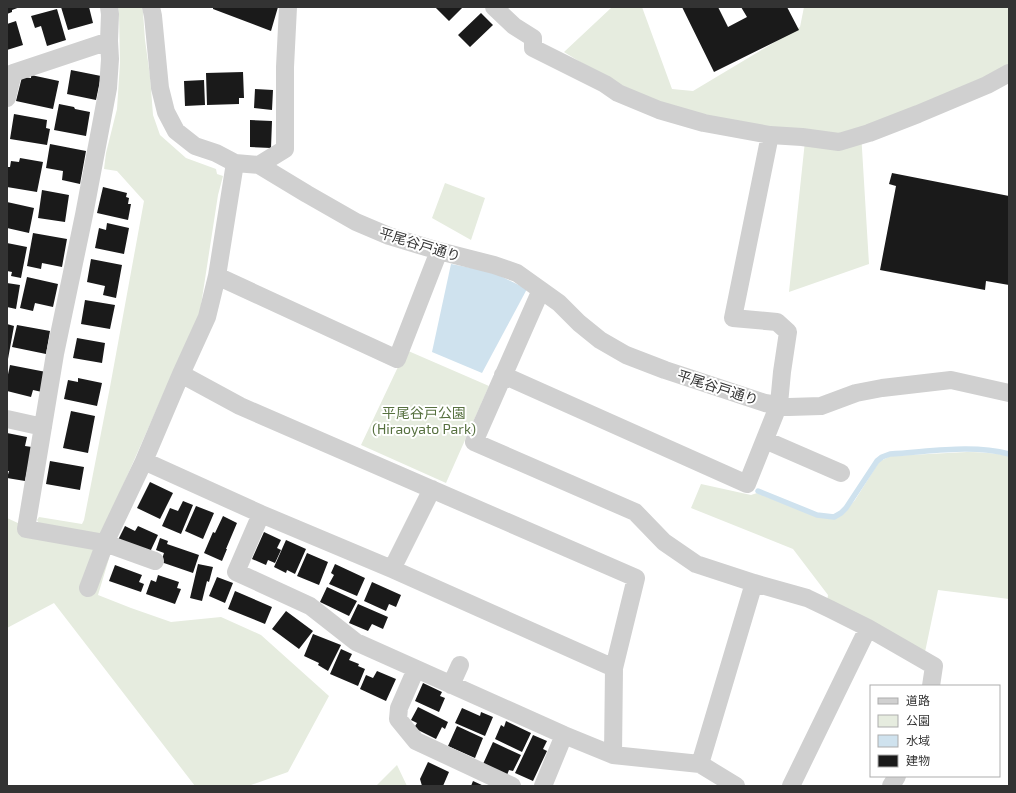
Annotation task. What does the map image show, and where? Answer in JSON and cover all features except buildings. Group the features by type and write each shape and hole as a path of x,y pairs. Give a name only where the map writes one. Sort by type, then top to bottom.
{"street":[{"path":"109,7 110,59 108,88 84,215 55,354 26,528 106,543 155,561"},
{"name":"平尾谷戸通り","path":"151,7 160,88 166,112 176,131 195,146 216,153 235,163 259,165 356,222 389,236 517,272 559,303 579,324 600,340 626,355 664,370 765,403 784,405 821,406 856,394 882,388 951,380 1009,393"},
{"path":"259,165 285,149 285,66 288,7"},
{"path":"494,7 514,26 533,38 533,48 618,92 659,110 704,123 770,135 840,142 869,133 918,114 987,85 1009,73"},
{"path":"7,98 13,73 109,41"},
{"path":"503,375 747,484 765,440 784,405 782,372 788,332 776,322 733,318 770,135"},
{"path":"88,588 106,543 144,461 180,374 207,317 217,276 235,163"},
{"path":"217,276 397,359 439,251"},
{"path":"541,290 474,442 635,512 664,542 696,564 807,598 868,628 934,666 931,685"},
{"path":"180,374 240,406 636,578 614,668 613,755"},
{"path":"7,419 43,427"},
{"path":"765,440 841,473"},
{"path":"144,461 261,514 392,569 614,668"},
{"path":"392,569 432,489"},
{"path":"261,514 236,572 310,606 356,642 564,735 613,755 700,764 714,780 736,786"},
{"path":"700,764 754,583"},
{"path":"791,786 868,628"},
{"path":"451,684 460,665"},
{"path":"416,668 399,708 398,719 416,741 512,786"},
{"path":"543,786 564,735"},
{"path":"891,786 896,777"}],"green space":[{"path":"118,7 142,7 153,115 160,135 186,158 216,169 217,174 223,176 218,195 199,318 181,354 101,535 41,527 37,520 39,517 82,524 84,520 144,201 117,171 104,169 106,153 117,109 120,63"},
{"path":"611,7 642,7 672,89 693,91 800,27 804,7 1009,7 1009,68 861,132 869,264 789,292 805,141 678,111 608,79 564,52"},
{"path":"445,183 485,198 471,240 432,218"},
{"name":"平尾谷戸公園 (Hiraoyato Park)","path":"406,350 489,386 446,483 361,445"},
{"path":"967,452 1009,456 1009,599 938,590 925,652 827,601 828,595 793,549 691,508 701,484 751,495 757,493 818,517 834,519 843,514 855,500 879,462 890,456"},
{"path":"7,518 20,524 105,544 110,555 98,595 171,622 221,617 261,635 329,696 288,772 248,786 195,786 54,603 7,628"},
{"path":"397,765 407,786 376,786"}],"water":[{"path":"451,264 492,272 527,289 482,373 432,352"}],"waterway":[{"path":"758,491 817,515 834,517 846,508 877,461 890,454 965,449 995,451 1009,454"}]}
